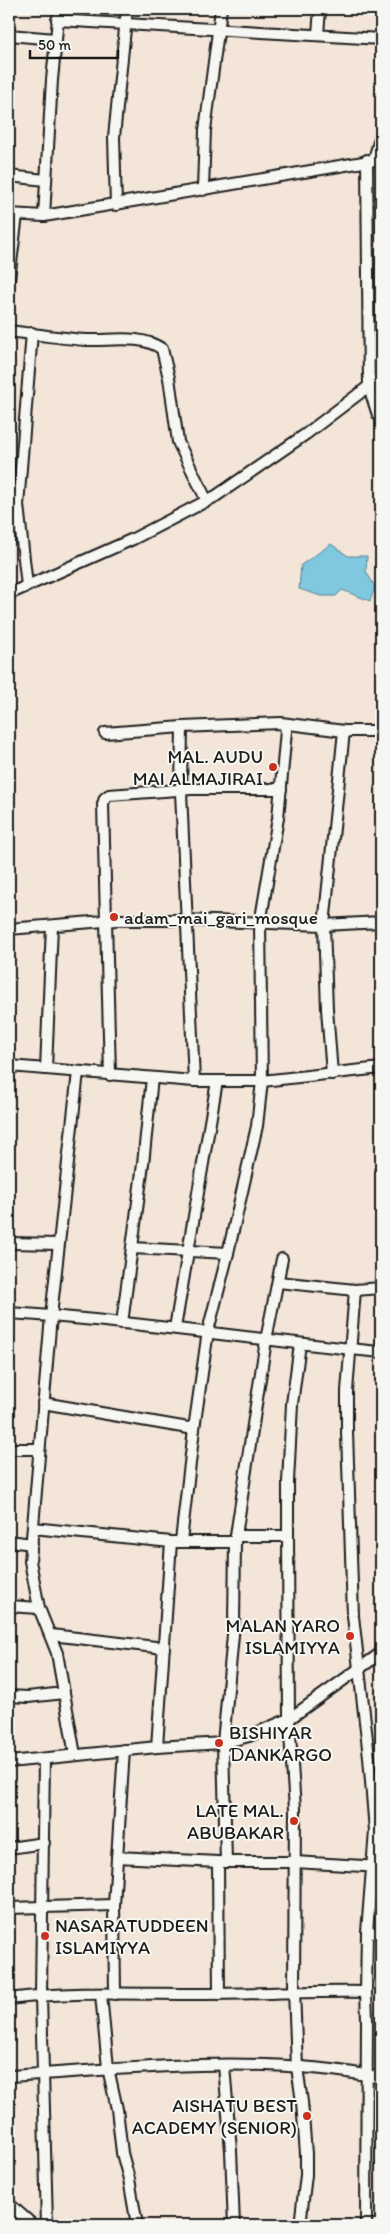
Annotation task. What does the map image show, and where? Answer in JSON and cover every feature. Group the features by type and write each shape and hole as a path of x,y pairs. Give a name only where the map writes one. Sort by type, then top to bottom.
{"street":[{"path":"44,216 55,40 59,9"},
{"path":"116,206 114,137 127,9"},
{"path":"202,190 205,130 221,9"},
{"path":"318,34 320,9"},
{"path":"57,20 381,39"},
{"path":"9,35 55,40"},
{"path":"381,135 374,160 369,386 378,415 381,418"},
{"path":"9,279 13,215 44,216 116,206 374,160"},
{"path":"9,176 45,180"},
{"path":"9,331 85,340 145,341 162,349 169,378 178,442 207,501"},
{"path":"26,586 18,505 32,334"},
{"path":"9,594 133,539 207,501 306,434 381,377"},
{"path":"157,1747 164,1648 176,1542 208,1331 228,1253 256,1126 262,1081 260,924 278,818 286,731 284,724"},
{"path":"105,733 182,727 284,724 344,731 381,731"},
{"path":"182,727 181,792 186,920 190,958 194,1081"},
{"path":"332,1074 324,925 344,731"},
{"path":"110,1075 103,804 105,798 109,795 181,792 191,789 281,789"},
{"path":"9,929 107,920 186,920 324,925 381,922"},
{"path":"46,1069 52,926"},
{"path":"9,1066 194,1081 262,1081 381,1068"},
{"path":"76,1755 57,1654 51,1635 38,1608 30,1561 51,1316 78,1072"},
{"path":"122,1323 152,1078"},
{"path":"175,1328 218,1081"},
{"path":"9,1243 59,1244"},
{"path":"132,1248 228,1253"},
{"path":"219,1994 223,1743 234,1624 236,1539 266,1340 282,1258"},
{"path":"278,1282 356,1290 381,1288"},
{"path":"356,1290 347,1391 348,1503 353,1616 369,1757 376,1867 367,1932 366,2225"},
{"path":"9,1313 208,1331 266,1340 381,1352"},
{"path":"300,1344 292,1404 288,1482 288,1719 295,1809 294,1990 297,2067 306,2154 306,2175 300,2225"},
{"path":"43,1403 194,1429"},
{"path":"9,1449 39,1448"},
{"path":"33,1528 176,1542 288,1536"},
{"path":"9,1541 32,1544"},
{"path":"9,1606 38,1608"},
{"path":"51,1635 164,1648"},
{"path":"9,1762 157,1747 223,1743 249,1736 288,1719 381,1653"},
{"path":"9,1696 28,1697 64,1693"},
{"path":"115,1994 114,1905 124,1750"},
{"path":"44,1759 41,1995 46,2225"},
{"path":"9,1848 44,1843"},
{"path":"117,1857 222,1862 294,1862 376,1867"},
{"path":"9,1908 114,1905"},
{"path":"367,1932 381,1933"},
{"path":"9,1999 41,1995 219,1994 294,1990 366,1992"},
{"path":"101,1994 108,2068 117,2109 122,2153 129,2179 137,2225"},
{"path":"224,2065 231,2151 234,2225"},
{"path":"9,2076 108,2068 224,2065 297,2067 381,2078"},
{"path":"9,2204 33,2225"}],"water":[{"path":"331,544 348,556 367,556 366,571 375,587 370,601 342,590 336,596 321,596 299,589 301,565"}],"place":[{"name":"MAL. AUDU MAI ALMAJIRAI","path":"273,767"},
{"name":"adam_mai_gari_mosque","path":"114,917"},
{"name":"MALAN YARO ISLAMIYYA","path":"350,1636"},
{"name":"BISHIYAR ƊANKARGO","path":"219,1743"},
{"name":"LATE MAL. ABUBAKAR","path":"294,1821"},
{"name":"NASARATUDDEEN ISLAMIYYA","path":"45,1936"},
{"name":"AISHATU BEST ACADEMY (SENIOR)","path":"307,2116"}]}
